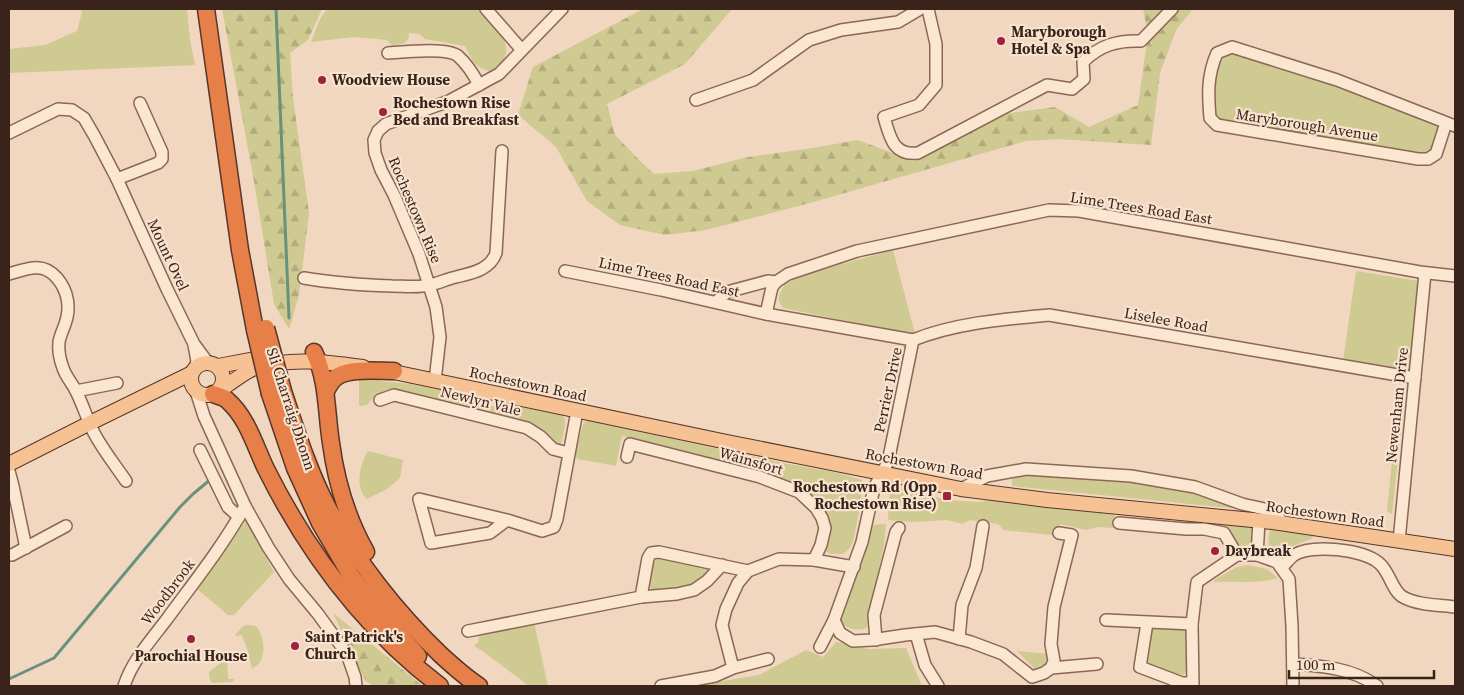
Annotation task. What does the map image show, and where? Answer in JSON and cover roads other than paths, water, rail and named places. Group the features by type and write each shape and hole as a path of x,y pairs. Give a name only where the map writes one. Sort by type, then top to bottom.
{"highway":[{"name":"Sli Charraig Dhonn","path":"206,9 240,250 295,468 320,523 352,576 415,652 451,686"},
{"path":"316,357 322,372 326,391 330,441 338,482 359,539 398,611"},
{"path":"326,391 331,382 338,376 350,372 394,371"},
{"name":"Sli Charraig Dhonn","path":"276,392 328,508 355,553 398,611 431,646 479,686"},
{"path":"214,393 226,399 243,418 266,469 293,520 329,574 370,622 414,666 440,686"}],"main road":[{"name":"Rochestown Road","path":"213,364 287,352 316,357"},
{"name":"Rochestown Road","path":"214,393 253,369 316,357 324,352 361,359 394,371 435,381 961,489 1047,500 1260,521 1455,549"},
{"path":"9,464 90,422 152,394 194,371 201,364 213,364 223,376 222,386 214,393 203,394 195,390 182,388 152,394"},
{"path":"194,371 191,382 195,390"}],"street":[{"path":"486,9 521,49"},
{"name":"Rochestown Rise","path":"435,381 440,337 436,307 419,254 381,170 375,153 374,140 378,132 386,124 449,101 499,74 521,49 562,9"},
{"path":"696,100 753,80 809,40 841,30 898,22 920,9"},
{"path":"928,9 936,44 936,85 919,105 884,117 894,144 900,151 909,154 918,153 1047,85 1072,89 1084,79 1084,62 1093,53 1119,42 1141,41 1172,9"},
{"name":"Maryborough Avenue","path":"1232,48 1337,80 1450,124 1436,154 1428,159 1418,159 1217,125 1210,118 1208,89 1211,66 1217,53 1232,48"},
{"path":"388,53 415,51 450,52 457,55 479,85"},
{"path":"117,180 158,163 162,159 162,152 140,103"},
{"name":"Mount Ovel","path":"9,133 58,109 72,110 84,118 117,180 194,344 197,361 194,371"},
{"name":"Rochestown Rise","path":"304,278 373,285 430,285 486,267 493,261 496,253 502,151"},
{"name":"Lime Trees Road East","path":"716,302 726,292 768,281 776,282 788,274 857,251 1048,210 1079,211 1424,273 1455,276"},
{"path":"9,274 27,268 42,268 53,272 62,283 67,294 68,310 59,340 59,355 62,368 76,391 95,434 126,481"},
{"name":"Lime Trees Road East","path":"565,271 766,314 913,340"},
{"name":"Newenham Drive","path":"1399,541 1424,273"},
{"path":"766,314 772,287 776,282"},
{"name":"Liselee Road","path":"913,340 952,328 1010,318 1049,316 1415,378"},
{"name":"Perrier Drive","path":"820,647 834,620 854,567 862,542 874,488 888,462 913,340"},
{"name":"Mount Ovel","path":"194,344 213,364"},
{"path":"76,391 117,383"},
{"path":"195,390 204,416 245,506 289,579 318,614 347,654 356,686"},
{"path":"204,416 207,402 214,393"},
{"name":"Newlyn Vale","path":"380,400 394,394 527,428 553,449 568,454"},
{"path":"507,520 490,534 430,543 419,498 507,520 542,531 554,527 577,410"},
{"name":"Wainsfort","path":"627,456 630,444 760,477 799,492 816,508 825,528 821,545 814,560"},
{"path":"200,450 228,507 239,517"},
{"path":"961,489 986,476 1026,469 1131,476 1195,487 1242,504 1274,511 1283,524"},
{"path":"9,472 14,486 26,548"},
{"name":"Woodbrook","path":"124,686 132,667 146,646 204,570 232,530 245,506"},
{"path":"1257,555 1260,521"},
{"path":"1120,523 1204,529 1224,533 1237,555"},
{"path":"12,555 66,526"},
{"path":"959,638 962,605 976,568 983,526"},
{"path":"876,640 874,615 896,532 900,528"},
{"path":"1051,668 1054,661 1051,644 1054,607 1072,536 1059,533"},
{"path":"1147,623 1140,667 1182,683 1193,685 1192,624 1197,582 1237,555 1257,555 1283,566 1295,555 1305,551 1340,550 1357,554 1379,562 1388,573 1394,588 1400,596 1412,601 1455,607"},
{"path":"641,597 648,558 651,553 659,552 748,571"},
{"path":"733,668 722,625 726,609 738,583 748,571 779,559 814,560 854,567"},
{"path":"1277,562 1289,579 1293,686"},
{"path":"468,630 641,597 677,594 694,590 707,581 722,565"},
{"path":"834,620 840,633 853,641 876,640 935,632 959,638 1003,654 1033,681 1051,668 1097,664"},
{"path":"1106,620 1192,624"},
{"path":"916,634 925,665 938,686"},
{"path":"661,686 715,676 733,668 768,659"},
{"path":"1293,664 1343,669 1377,686"}],"waterway":[{"path":"276,9 289,318"},
{"path":"9,679 54,658 180,507 211,479"}],"place":[{"name":"Maryborough Hotel & Spa","path":"1001,41"},
{"name":"Woodview House","path":"322,80"},
{"name":"Rochestown Rise Bed and Breakfast","path":"383,112"},
{"name":"Rochestown Rd (Opp Rochestown Rise)","path":"947,496"},
{"name":"Daybreak","path":"1215,551"},
{"name":"Parochial House","path":"191,639"},
{"name":"Saint Patrick's Church","path":"295,646"}]}
